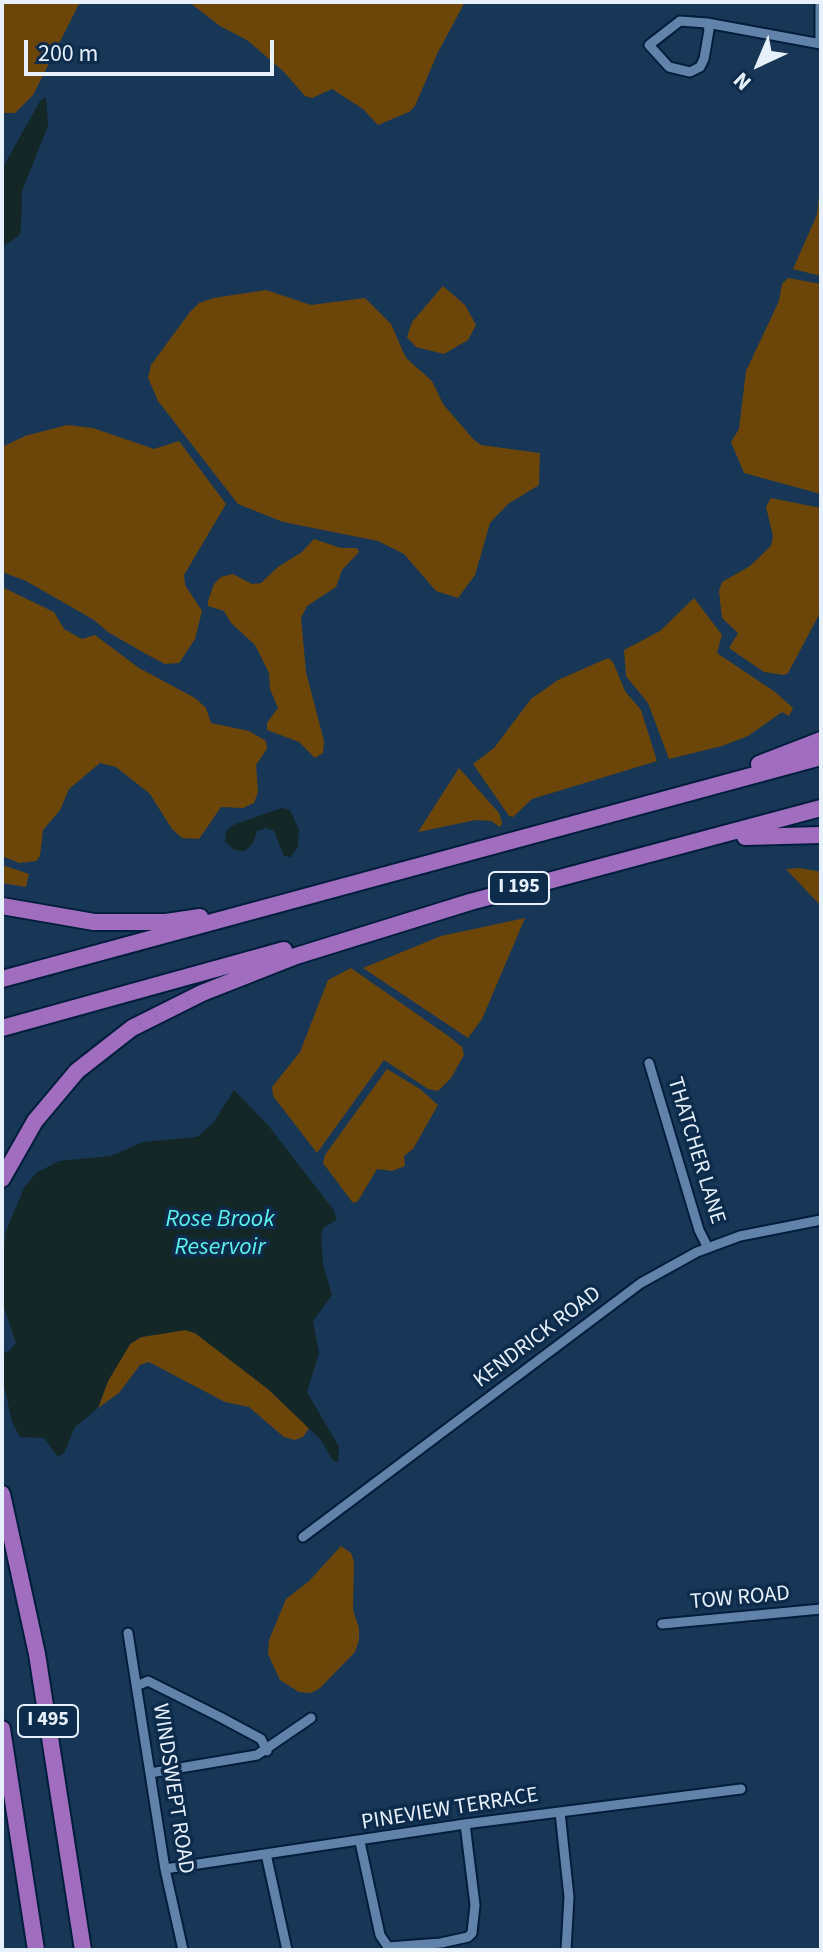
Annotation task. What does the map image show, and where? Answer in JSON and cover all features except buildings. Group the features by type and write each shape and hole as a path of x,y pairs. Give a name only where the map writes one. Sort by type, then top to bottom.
{"highway":[{"path":"644,804 821,740"},
{"name":"I 195","path":"361,880 821,757"},
{"name":"I 195","path":"364,934 470,902 821,808"},
{"path":"676,847 757,835 821,835"},
{"path":"2,906 68,920 166,922 361,880"},
{"path":"2,979 361,880"},
{"path":"2,1028 296,947 364,934"},
{"path":"2,1179 22,1141 62,1087 96,1055 132,1028 227,982 364,934"},
{"name":"I 495","path":"2,1494 37,1654 83,1950"},
{"name":"I 495","path":"2,1729 36,1950"}],"street":[{"path":"707,23 709,39 700,67 690,72 678,71 663,62 649,45 675,23 707,23 821,44 820,2"},
{"name":"THATCHER LANE","path":"649,1063 699,1230 708,1248"},
{"name":"KENDRICK ROAD","path":"303,1537 641,1283 708,1248 740,1236 821,1220"},
{"name":"TOW ROAD","path":"662,1624 821,1609"},
{"name":"WINDSWEPT ROAD","path":"128,1633 139,1685 165,1869 183,1950"},
{"path":"139,1685 148,1681 220,1717 261,1739 267,1751"},
{"path":"150,1773 237,1761 267,1751 311,1718"},
{"name":"PINEVIEW TERRACE","path":"165,1869 465,1824 741,1789"},
{"path":"560,1812 569,1897 566,1950"},
{"path":"360,1842 380,1935 388,1947 441,1943 468,1937 472,1933 475,1905 465,1824"},
{"path":"266,1854 287,1950"}],"shaded area":[{"path":"2,2 80,2 33,95 15,113 2,113"},
{"path":"189,2 465,2 438,52 415,106 409,112 378,125 363,109 332,89 312,98 305,96 283,71 247,40 220,26"},
{"path":"821,174 821,276 793,269 817,215"},
{"path":"788,278 821,284 821,494 744,473 731,442 739,429 746,371 779,301 782,284"},
{"path":"443,286 465,305 476,325 468,340 444,354 416,347 407,337 412,322"},
{"path":"266,290 311,305 365,298 391,324 406,358 432,381 443,404 473,439 481,445 540,453 539,485 508,504 490,523 475,575 458,598 436,591 404,554 378,541 283,522 238,504 158,401 148,378 151,365 190,312 199,303 214,298"},
{"path":"67,425 93,428 154,449 179,441 226,504 184,575 185,585 202,611 195,639 179,663 165,664 26,581 2,572 2,447 25,436"},
{"path":"771,498 821,508 821,611 788,673 784,675 764,672 729,648 738,633 722,618 719,591 722,582 750,566 771,546 773,536 766,507"},
{"path":"314,539 341,548 357,548 359,552 342,570 336,587 307,606 301,618 306,672 324,741 323,753 315,758 299,742 267,730 267,723 278,708 270,689 269,673 255,645 231,623 224,611 208,606 214,584 221,577 233,574 252,584 261,583"},
{"path":"2,587 54,612 64,629 82,639 95,635 139,668 195,698 206,708 211,723 249,731 266,741 267,749 256,765 258,792 254,803 243,808 221,807 199,839 182,838 172,829 150,794 116,767 100,763 69,789 60,810 43,830 40,856 36,861 19,863 2,856"},
{"path":"694,598 722,635 717,653 775,692 793,708 789,716 782,712 748,736 669,759 648,703 626,676 624,650 660,631"},
{"path":"608,658 613,662 625,691 641,710 657,761 532,799 513,817 509,816 473,764 494,748 531,699 558,680"},
{"path":"459,768 499,813 500,827 491,821 476,820 418,832"},
{"path":"2,865 29,874 26,887 2,883"},
{"path":"786,869 821,872 819,904"},
{"path":"525,918 482,1019 468,1038 363,968 441,936"},
{"path":"351,968 451,1038 462,1047 464,1055 451,1078 438,1091 428,1089 384,1060 317,1153 273,1096 272,1087 300,1052 328,980"},
{"path":"387,1069 420,1089 438,1105 413,1149 404,1156 405,1166 392,1171 377,1169 358,1201 353,1203 323,1163 325,1155"},
{"path":"185,1330 195,1333 268,1389 309,1428 303,1437 295,1440 284,1437 249,1407 225,1402 149,1362 140,1365 119,1393 98,1408 108,1381 130,1344 141,1337"},
{"path":"341,1546 351,1553 354,1562 353,1610 359,1640 355,1652 320,1688 311,1693 299,1692 280,1680 268,1654 269,1640 286,1599 309,1581"}],"water":[{"path":"46,97 48,126 22,191 19,236 2,247 2,169 40,101"},
{"path":"282,808 290,810 299,830 298,846 291,857 284,856 274,831 266,828 257,831 253,843 245,851 234,850 225,842 226,831 233,825"},
{"name":"Rose Brook Reservoir","path":"234,1090 267,1124 333,1209 337,1220 324,1227 321,1234 323,1264 332,1295 313,1321 319,1353 307,1392 339,1447 338,1462 333,1461 321,1440 268,1389 195,1333 185,1330 141,1337 130,1344 108,1381 98,1408 75,1427 64,1453 58,1457 44,1438 20,1437 12,1422 2,1376 2,1353 9,1351 16,1343 3,1304 2,1264 6,1231 24,1188 36,1173 59,1161 111,1156 143,1142 197,1137 213,1123"}]}
